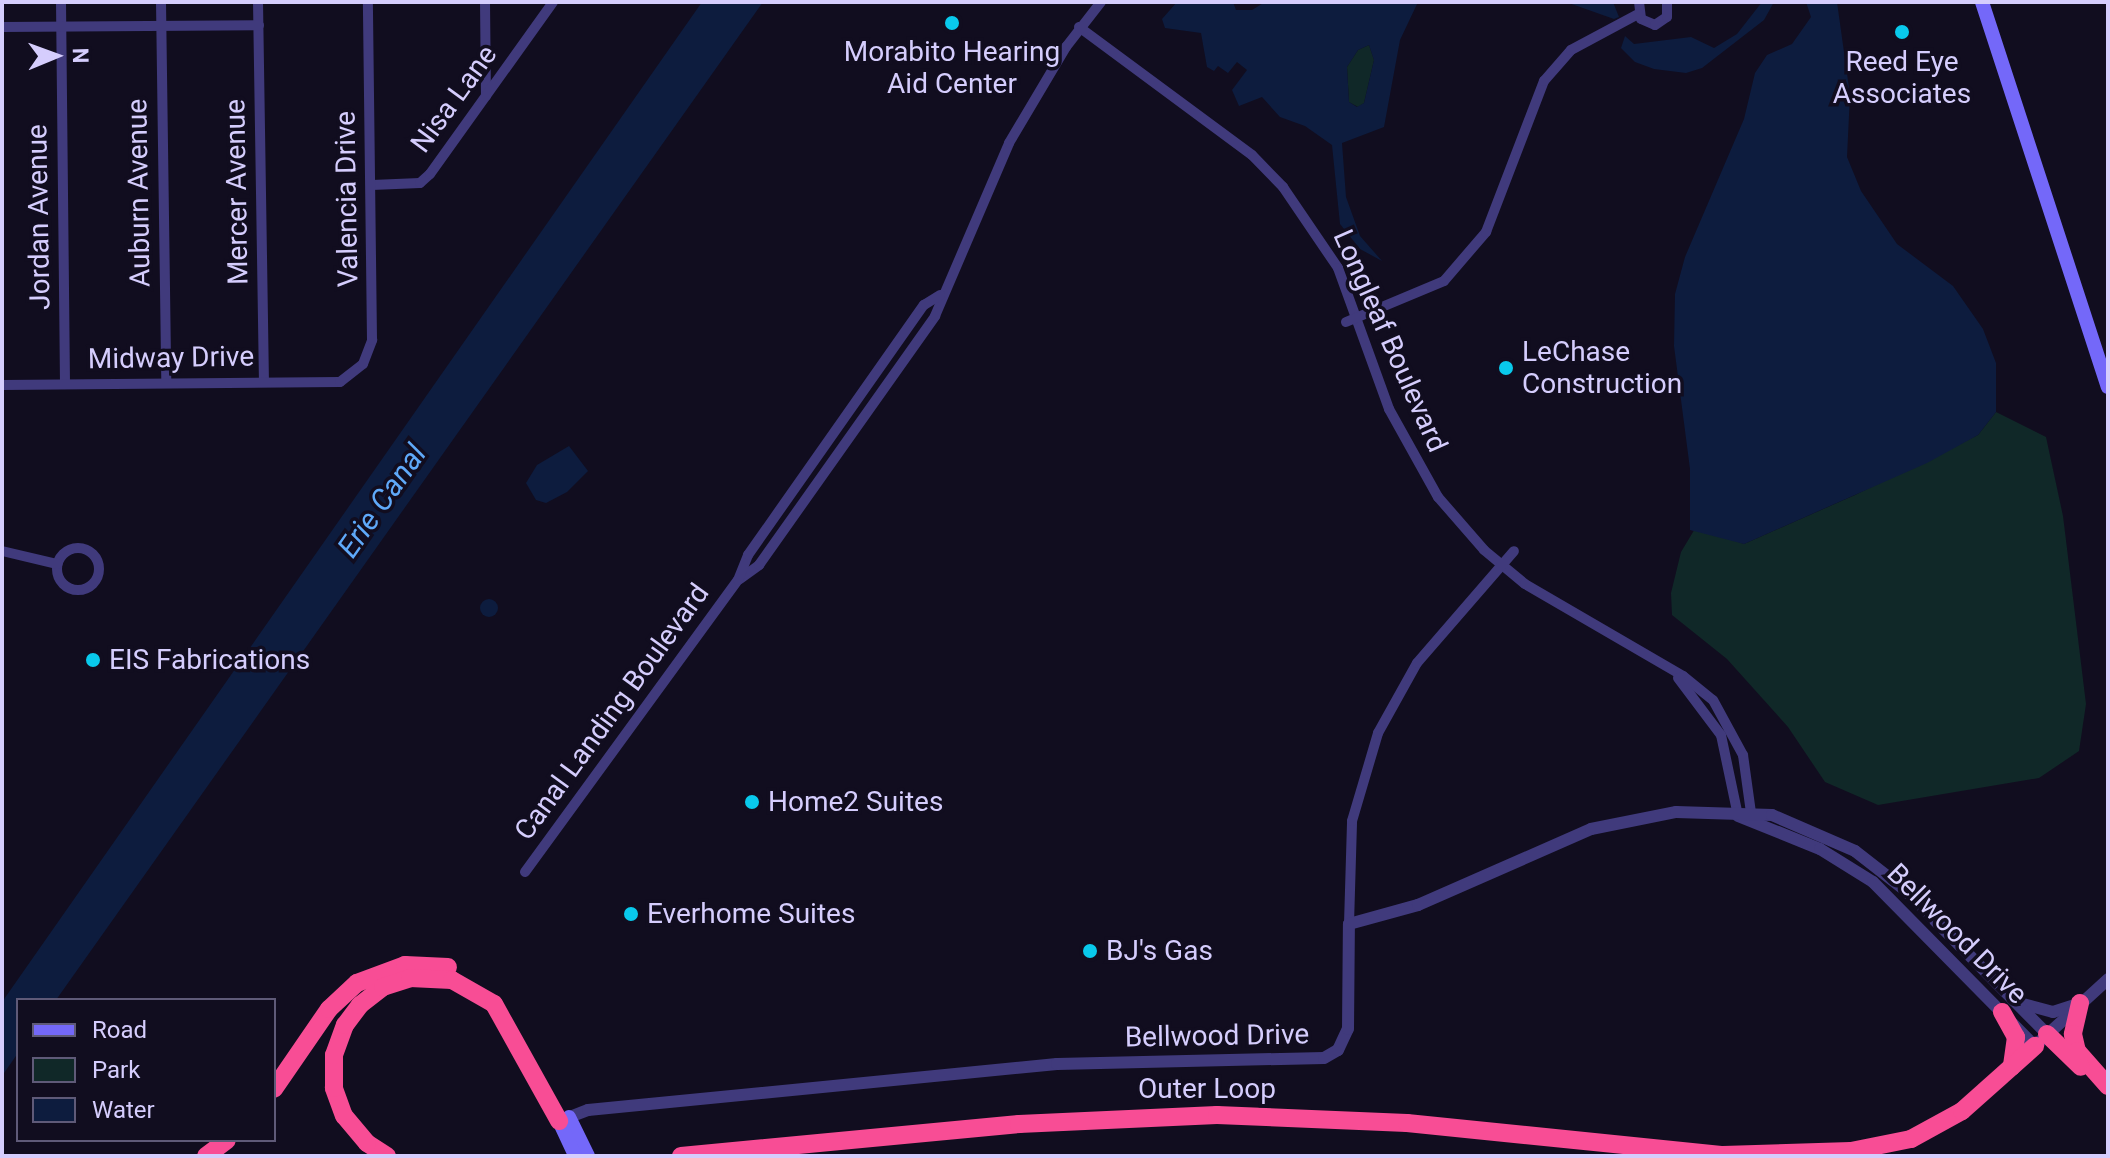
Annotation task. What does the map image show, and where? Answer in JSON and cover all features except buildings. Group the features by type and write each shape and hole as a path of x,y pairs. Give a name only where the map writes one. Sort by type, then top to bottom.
{"highway":[{"path":"276,1086 347,990 386,969 428,964 463,973 500,998 564,1119"},
{"path":"387,1156 367,1143 344,1116 333,1065 340,1035 357,1008 379,990 405,979 452,980 494,1004 564,1119"},
{"path":"2080,1003 2073,1034 2077,1051 2108,1086"},
{"path":"2008,1005 2016,1037 2012,1067"},
{"path":"2041,1040 2108,1095"},
{"name":"Outer Loop","path":"681,1156 1019,1124 1217,1115 1407,1123 1725,1155 1843,1152 1904,1141 1955,1116 2041,1040"},
{"path":"206,1156 224,1142"}],"main road":[{"path":"1982,2 2108,387"},
{"path":"564,1119 575,1156"},
{"path":"564,1119 588,1156"}],"street":[{"name":"Jordan Avenue","path":"61,2 65,383"},
{"name":"Auburn Avenue","path":"161,2 166,383"},
{"name":"Mercer Avenue","path":"258,2 264,381"},
{"name":"Valencia Drive","path":"340,382 363,364 372,340 368,2"},
{"path":"485,2 486,97"},
{"name":"Nisa Lane","path":"372,185 420,183 553,2"},
{"name":"Canal Landing Boulevard","path":"525,872 738,580 759,565 935,316 940,295 1002,156 1079,27 1101,2"},
{"path":"1639,2 1638,14 1645,23 1659,24 1667,17 1667,2"},
{"path":"1346,322 1444,281 1486,232 1544,81 1571,50 1638,14"},
{"path":"2,27 259,25"},
{"name":"Longleaf Boulevard","path":"1079,27 1252,155 1283,187 1331,257 1358,317 1384,399 1413,458 1452,514 1502,566 1556,606 1703,690 1727,719 1745,761 1751,818"},
{"name":"Midway Drive","path":"2,385 340,382"},
{"path":"84,548 95,555 99,575 91,586 71,589 58,576 57,564 70,549 84,548"},
{"path":"2,551 57,564"},
{"path":"1349,924 1352,821 1378,733 1417,663 1514,551"},
{"name":"Longleaf Boulevard","path":"1661,664 1696,697 1721,735 1738,816"},
{"name":"Bellwood Drive","path":"564,1119 593,1110 1067,1063 1324,1058 1338,1050 1348,1029 1349,924 1418,905 1613,822 1676,812 1751,818 1820,849 1873,882 2008,1005 2041,1040"},
{"path":"2041,1040 2108,979"},
{"path":"2008,1005 2053,1012 2080,1003"}],"green space":[{"path":"1369,45 1374,60 1364,103 1358,107 1349,102 1347,67 1358,50"},
{"path":"1996,412 2046,437 2063,516 2086,704 2079,751 2039,778 1878,805 1825,782 1788,727 1727,659 1672,615 1671,593 1681,552 1696,527 1744,544 1855,495 1978,435"}],"water":[{"name":"Erie Canal","path":"702,2 763,2 57,998 16,998 16,1056 2,1076 2,1002"},
{"path":"1177,2 1233,2 1236,10 1252,10 1265,2 1418,2 1400,40 1384,127 1342,143 1346,197 1360,236 1382,261 1360,249 1340,224 1332,145 1305,126 1280,117 1262,97 1239,106 1232,90 1247,70 1237,62 1228,73 1218,66 1214,71 1207,67 1201,33 1165,28 1162,19","holes":["1369,45 1374,60 1364,103 1357,107 1349,102 1347,67 1358,50"]},
{"path":"1566,2 1613,2 1619,17 1614,19"},
{"path":"1762,2 1774,2 1764,20 1702,68 1686,73 1654,69 1635,62 1621,48 1625,36 1634,44 1691,37 1714,48 1737,34"},
{"path":"1806,2 1837,2 1850,95 1847,157 1861,191 1897,244 1953,286 1983,329 1996,363 1996,412 1978,435 1927,463 1744,544 1690,530 1690,469 1674,346 1675,294 1685,257 1744,119 1755,73 1767,55 1792,44 1811,17"},
{"path":"569,446 588,471 567,492 546,503 536,500 526,483 537,465"},
{"path":"489,599 498,608 489,617 480,608"}],"place":[{"name":"Morabito Hearing Aid Center","path":"952,23"},
{"name":"Reed Eye Associates","path":"1902,32"},
{"name":"LeChase Construction","path":"1506,368"},
{"name":"EIS Fabrications","path":"93,660"},
{"name":"Home2 Suites","path":"752,802"},
{"name":"Everhome Suites","path":"631,914"},
{"name":"BJ's Gas","path":"1090,951"}]}
